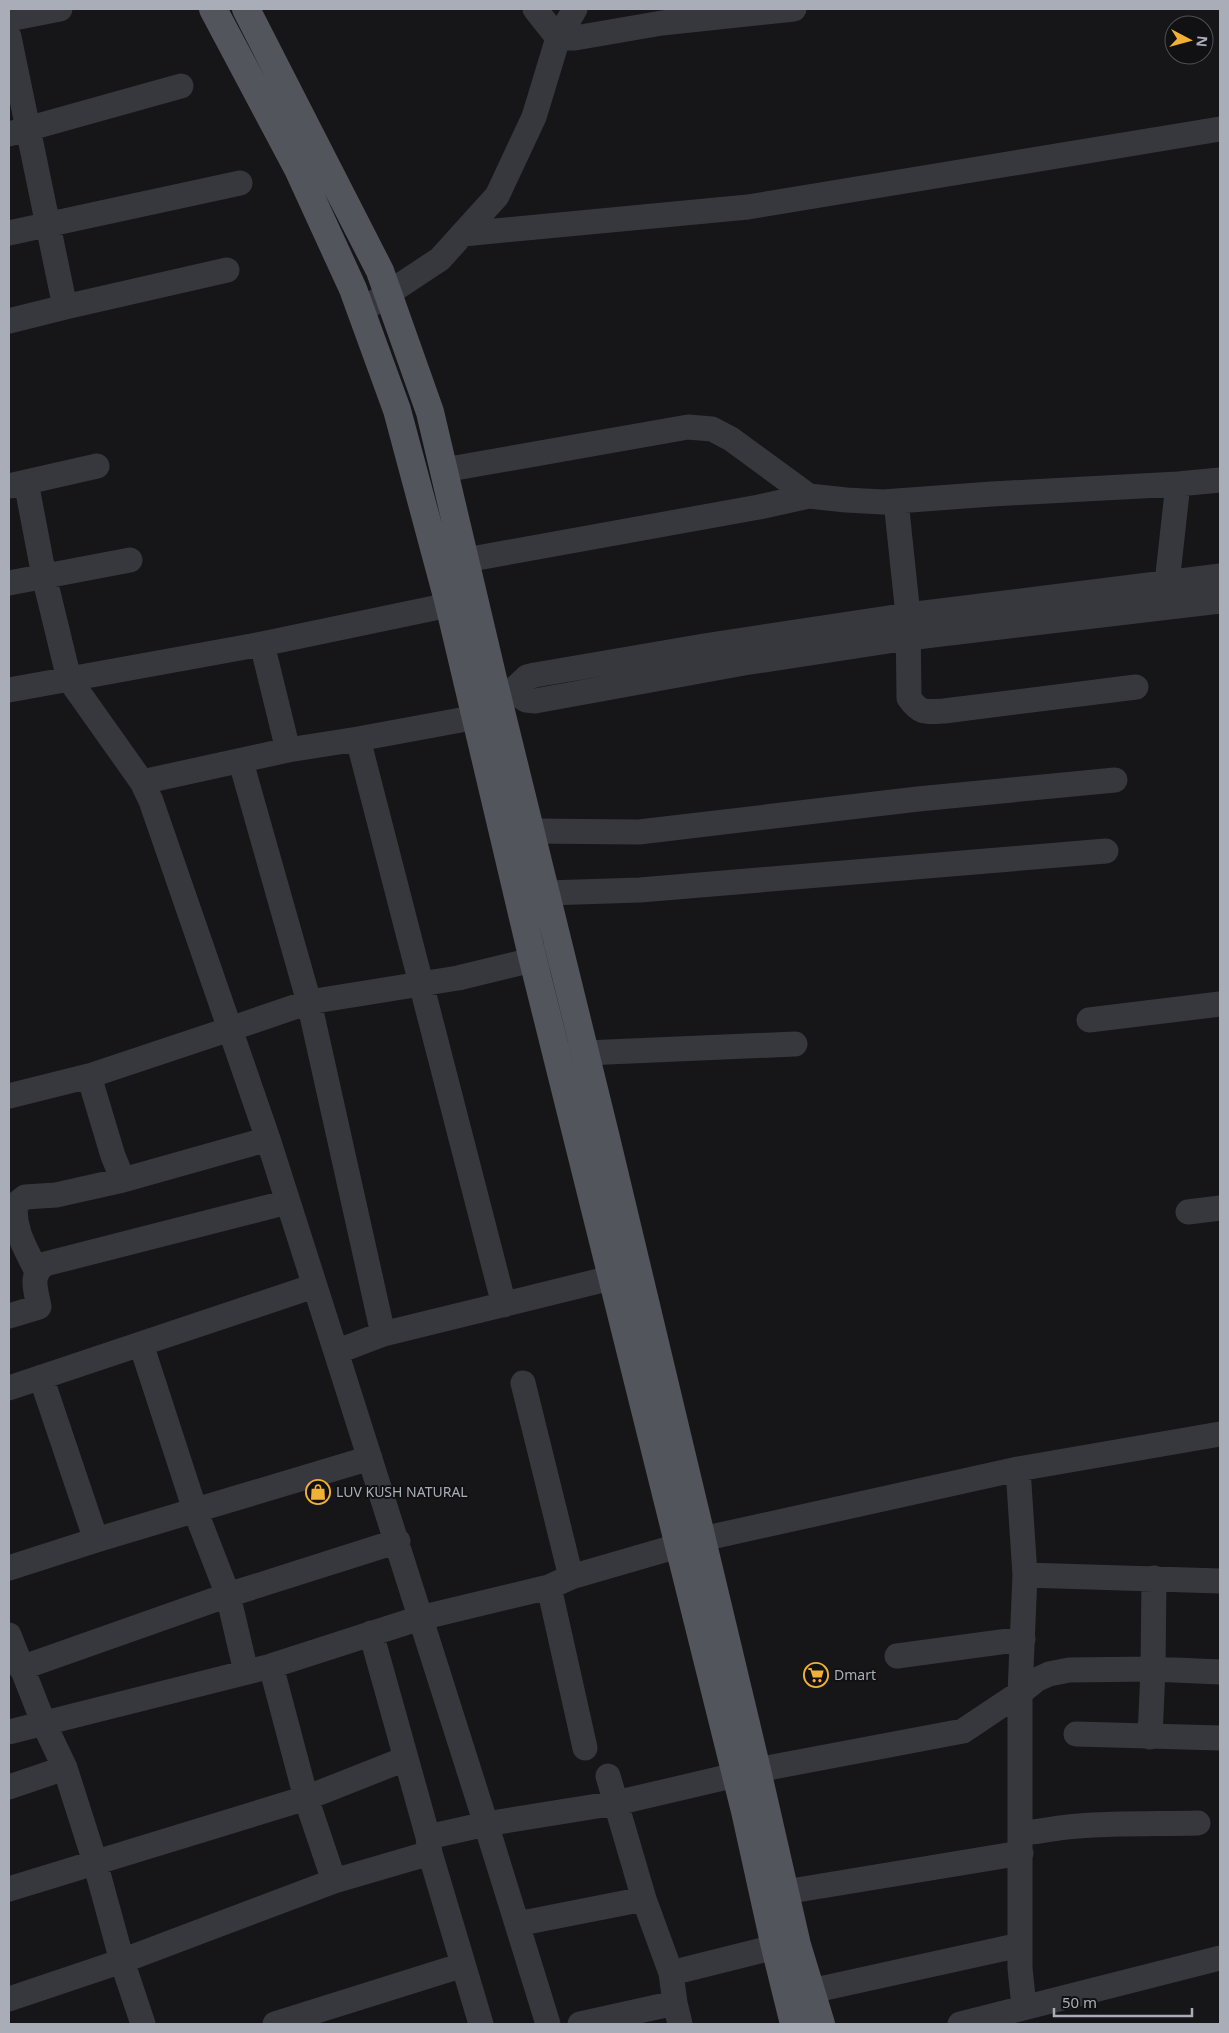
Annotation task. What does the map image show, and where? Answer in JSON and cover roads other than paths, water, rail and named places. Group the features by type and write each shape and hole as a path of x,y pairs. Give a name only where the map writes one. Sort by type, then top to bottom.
{"main road":[{"path":"213,9 384,282 430,412 466,560 462,602"},
{"path":"246,9 310,163 397,410 462,602 489,701 532,831 585,1053 626,1274 747,1773 785,1892 797,1945 821,2024"},
{"path":"489,701 533,960 558,1057 626,1274"},
{"path":"747,1773 775,1947 794,2024"}],"street":[{"path":"9,19 60,9"},
{"path":"535,9 558,38"},
{"path":"357,300 384,282 440,259 497,196 534,117 558,38 575,9"},
{"path":"558,38 575,38 662,23 794,9"},
{"path":"9,37 18,132 48,223 65,307"},
{"path":"18,132 182,86"},
{"path":"463,234 748,207 1220,129"},
{"path":"9,233 48,223 240,183"},
{"path":"9,321 226,270"},
{"path":"444,470 688,427 712,429 731,439 809,496"},
{"path":"97,466 18,484 44,576 69,678 142,782 151,800 268,1139 398,1542 420,1618 548,2024"},
{"path":"466,560 759,507 809,496 846,500 896,501 1220,480"},
{"path":"1167,583 1178,484"},
{"path":"896,501 908,626 909,698 916,708 928,712 1136,687"},
{"path":"9,583 130,560"},
{"path":"142,782 241,762 288,750 358,739 489,701 527,677 535,675 704,646 908,626 1219,607 1216,576 908,626"},
{"path":"9,690 262,644 462,602"},
{"path":"262,644 288,750"},
{"path":"358,739 504,1305"},
{"path":"241,762 309,1002 384,1334"},
{"path":"532,831 639,832 918,799 1115,780"},
{"path":"546,893 640,890 1106,851"},
{"path":"9,1096 89,1076 309,1002 458,978 561,953"},
{"path":"1089,1020 1220,1004"},
{"path":"558,1057 585,1053 795,1044"},
{"path":"89,1076 123,1180"},
{"path":"9,1316 39,1307 34,1279 36,1270 17,1233 14,1216 15,1205 25,1197 56,1195 123,1180 268,1139"},
{"path":"36,1270 45,1264 288,1202"},
{"path":"1188,1212 1220,1208"},
{"path":"336,1352 384,1334 626,1274"},
{"path":"9,1388 314,1286"},
{"path":"141,1344 195,1510 228,1595 246,1672"},
{"path":"41,1377 96,1540"},
{"path":"523,1383 560,1582 585,1748"},
{"path":"9,1732 271,1666 420,1618 560,1582 691,1542 1018,1470 1220,1434"},
{"path":"9,1568 370,1458"},
{"path":"1018,1470 1025,1575 1020,1693 1020,1945 1021,1985 1024,2007"},
{"path":"21,1668 228,1595 398,1542"},
{"path":"1025,1575 1220,1581"},
{"path":"1150,1737 1154,1669 1154,1578"},
{"path":"371,1633 429,1845 481,2024"},
{"path":"9,1635 44,1724 65,1768 95,1862 122,1962 143,2024"},
{"path":"897,1656 1023,1639"},
{"path":"271,1666 306,1798 334,1881"},
{"path":"9,1999 122,1962 486,1824 616,1803 747,1773 963,1731 1036,1680 1050,1674 1069,1670 1154,1669 1220,1672"},
{"path":"1076,1734 1220,1738"},
{"path":"9,1889 306,1798 405,1759"},
{"path":"9,1786 65,1768"},
{"path":"580,2024 677,2013 671,1973 644,1899 608,1776"},
{"path":"785,1892 1020,1843 1041,1832 1086,1825 1198,1823"},
{"path":"517,1924 644,1899"},
{"path":"811,1991 1020,1945"},
{"path":"671,1973 775,1947"},
{"path":"960,2024 1220,1958"},
{"path":"275,2024 463,1965"}],"place":[{"name":"LUV KUSH NATURAL","path":"318,1492"},
{"name":"Dmart","path":"816,1675"}]}
